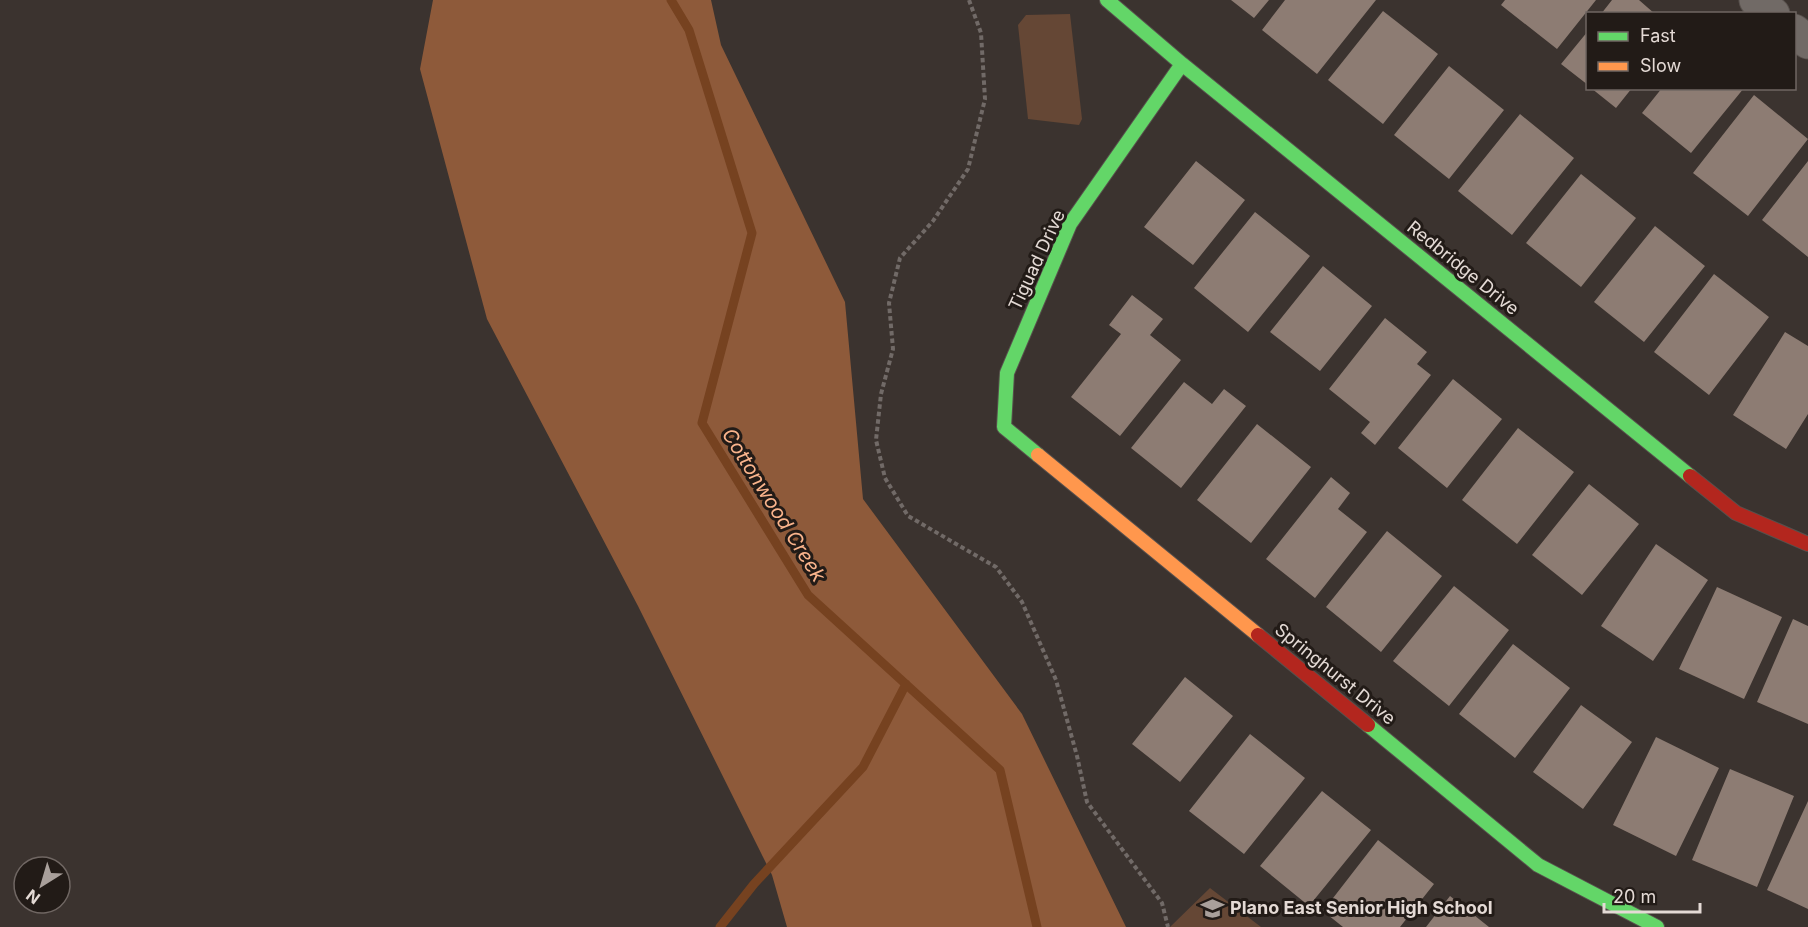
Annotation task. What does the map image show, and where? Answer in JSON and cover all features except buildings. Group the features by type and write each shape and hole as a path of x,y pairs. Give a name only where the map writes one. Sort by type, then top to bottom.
{"street":[{"name":"Redbridge Drive","path":"1107,0 1182,64 1736,513 1808,544"},
{"path":"1756,0 1771,12"},
{"path":"1796,33 1808,42"},
{"name":"Tiguad Drive","path":"1004,427 1007,373 1070,224 1182,64"},
{"name":"Springhurst Drive","path":"1004,427 1538,865 1657,927"}],"path":[{"path":"969,0 981,33 985,99 968,169 933,221 900,258 889,303 893,349 880,406 876,440 880,459 885,478 908,516 996,567 1022,602 1056,680 1087,802 1162,903 1168,927"}],"shaded area":[{"path":"433,0 711,0 721,45 845,302 863,499 1022,714 1126,927 787,927 772,875 638,606 487,319 420,69"},
{"path":"1070,14 1082,119 1079,125 1028,119 1018,25 1026,15"},
{"name":"Plano East Senior High School","path":"1210,888 1261,927 1170,927"}],"waterway":[{"name":"Cottonwood Creek","path":"671,0 689,30 752,233 702,423 808,595 1000,770 1037,927"},
{"path":"720,927 754,884 863,767 906,684"}],"traffic: fast":[{"path":"1107,0 1182,64 1690,476"},
{"path":"1038,455 1004,427 1007,373 1070,224 1182,64"},
{"path":"1368,725 1538,865 1657,927"}],"traffic: slow":[{"path":"1038,455 1258,635"}],"traffic: jam":[{"path":"1690,476 1736,513 1808,544"},
{"path":"1258,635 1368,725"}],"place":[{"name":"Plano East Senior High School","path":"1212,908"}]}
